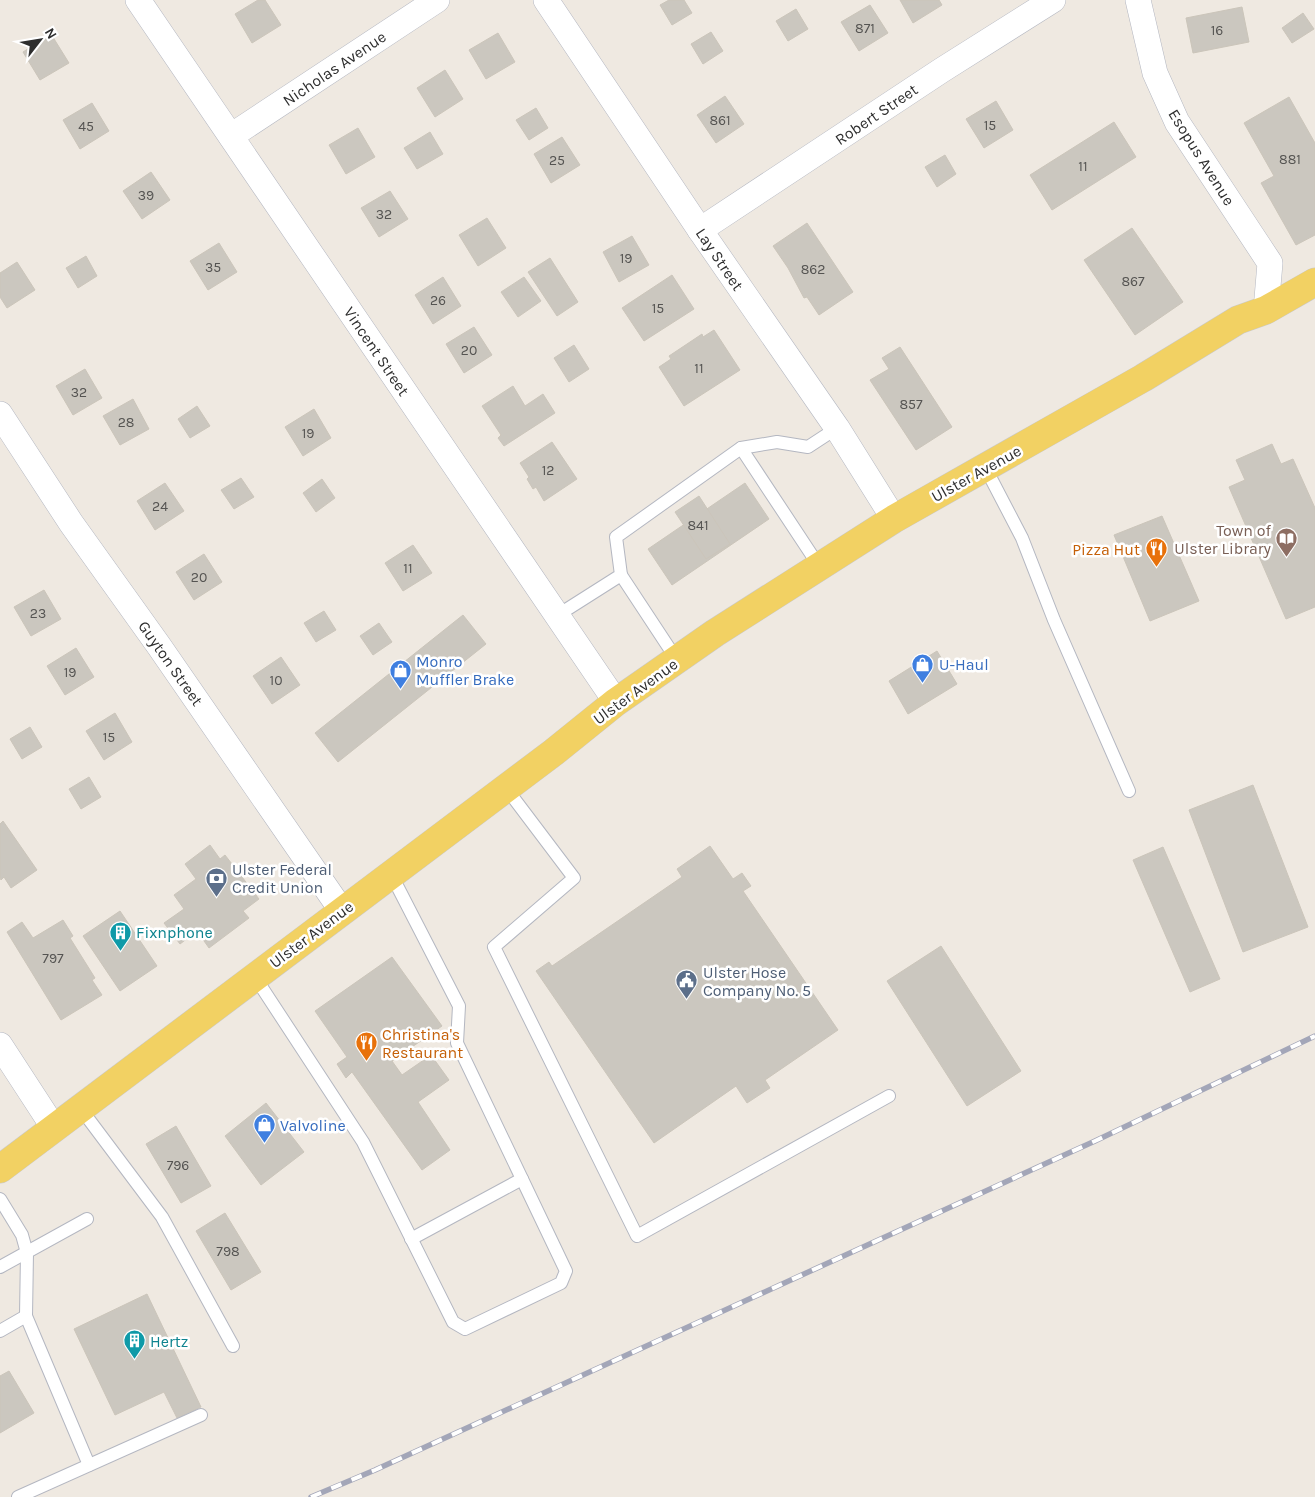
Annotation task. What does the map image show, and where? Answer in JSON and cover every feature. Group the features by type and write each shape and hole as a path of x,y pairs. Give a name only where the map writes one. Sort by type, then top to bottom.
{"main road":[{"name":"Ulster Avenue","path":"0,1169 506,788 616,702 715,633 894,519 1143,378 1238,320 1266,310 1315,282"}],"street":[{"name":"Vincent Street","path":"138,0 616,702"},
{"name":"Nicholas Avenue","path":"231,136 437,0"},
{"name":"Lay Street","path":"546,0 700,230 837,428 894,519"},
{"name":"Robert Street","path":"700,230 942,70 1053,0"},
{"name":"Esopus Avenue","path":"1138,0 1155,73 1178,122 1270,263 1266,310"},
{"name":"Guyton Street","path":"0,414 71,523 159,646 342,912"},
{"path":"0,1045 54,1128"}],"lane":[{"path":"677,660 620,575 616,537 740,448 777,442 808,447 837,428"},
{"path":"740,448 819,566"},
{"path":"985,467 1022,538 1054,620 1129,791"},
{"path":"558,615 620,575"},
{"path":"506,788 574,878 494,947 638,1236 889,1096"},
{"path":"254,977 363,1142 453,1322 465,1328 561,1283 566,1271 457,1043 459,1006 391,874"},
{"path":"81,1108 162,1218 233,1346"},
{"path":"411,1239 522,1179"},
{"path":"0,1199 22,1235 27,1253 26,1316 89,1465"},
{"path":"0,1267 87,1219"},
{"path":"0,1330 26,1316"},
{"path":"18,1497 201,1416"}],"building":[{"path":"258,0 265,0 281,25 252,43 235,14"},
{"path":"669,0 684,0 692,13 672,25 660,5"},
{"path":"900,0 939,0 942,5 913,23"},
{"path":"870,5 888,33 859,51 841,22"},
{"path":"1242,7 1249,42 1193,53 1186,18"},
{"path":"796,9 808,29 788,41 776,21"},
{"path":"1303,13 1314,29 1292,43 1282,28"},
{"path":"711,32 723,51 703,64 691,44"},
{"path":"498,33 515,62 486,79 469,50"},
{"path":"51,34 69,63 40,80 23,52"},
{"path":"445,70 463,99 435,117 417,88"},
{"path":"725,96 744,124 716,143 697,115"},
{"path":"1289,97 1315,143 1315,235 1296,245 1261,183 1274,176 1244,123"},
{"path":"996,101 1013,130 984,148 966,119"},
{"path":"92,103 109,131 80,149 63,120"},
{"path":"536,108 548,128 529,140 516,120"},
{"path":"1114,122 1136,157 1052,210 1030,175"},
{"path":"358,128 375,157 346,174 329,145"},
{"path":"430,132 443,154 417,169 404,148"},
{"path":"562,137 580,165 551,183 534,154"},
{"path":"945,155 956,174 937,187 925,167"},
{"path":"151,172 170,200 142,219 123,191"},
{"path":"390,191 408,219 379,237 361,208"},
{"path":"487,218 506,248 478,266 459,235"},
{"path":"807,223 853,292 819,315 807,297 804,298 788,268 773,246"},
{"path":"1132,228 1183,302 1135,335 1084,260"},
{"path":"632,236 649,265 619,282 603,252"},
{"path":"219,243 237,272 208,290 190,261"},
{"path":"86,256 97,276 78,288 66,268"},
{"path":"550,258 578,302 557,316 528,272"},
{"path":"17,262 35,290 7,308 0,297 0,273"},
{"path":"672,275 694,309 644,341 622,308"},
{"path":"443,277 461,306 433,324 415,295"},
{"path":"524,277 541,301 518,317 501,292"},
{"path":"474,327 492,355 464,373 446,344"},
{"path":"714,330 740,370 684,406 659,367 671,359 669,356 702,334 703,337"},
{"path":"574,345 589,369 569,382 554,358"},
{"path":"900,347 952,427 916,450 870,380 889,369 882,358"},
{"path":"85,369 102,398 73,415 56,386"},
{"path":"513,386 525,406 543,394 555,413 504,446 498,438 501,435 482,406"},
{"path":"133,399 149,429 120,445 103,416"},
{"path":"197,406 210,426 190,438 178,419"},
{"path":"314,409 331,438 303,456 285,427"},
{"path":"552,442 577,479 544,501 536,487 533,489 527,479 529,477 520,463"},
{"name":"Town of Ulster Library","path":"1272,444 1281,464 1293,459 1315,508 1315,607 1286,619 1229,487 1245,480 1236,460"},
{"path":"241,478 254,497 234,509 221,490"},
{"path":"322,479 335,498 316,512 303,493"},
{"path":"165,483 184,511 155,530 137,501"},
{"path":"745,483 769,519 672,585 648,549"},
{"path":"699,496 730,544 706,559 675,512"},
{"name":"Pizza Hut","path":"1162,516 1199,601 1150,621 1114,535"},
{"path":"413,545 432,573 403,591 385,563"},
{"path":"204,554 222,582 194,600 176,572"},
{"path":"44,590 61,619 31,636 14,607"},
{"path":"324,611 336,630 316,642 304,623"},
{"name":"Monro Muffler Brake","path":"463,615 486,644 338,762 315,733"},
{"path":"379,623 392,642 373,655 360,636"},
{"path":"76,648 94,677 65,695 47,666"},
{"name":"U-Haul","path":"937,651 957,684 908,714 889,681"},
{"path":"281,657 300,685 272,704 253,676"},
{"path":"115,713 132,742 104,760 86,731"},
{"path":"30,727 42,747 22,759 10,739"},
{"path":"89,777 101,797 81,809 69,789"},
{"path":"1253,785 1308,927 1243,952 1189,810"},
{"path":"3,821 37,870 11,888 4,877 1,880 0,878 0,824"},
{"name":"Ulster Federal Credit Union","path":"210,845 220,859 225,855 259,899 243,911 249,918 209,948 197,931 180,944 164,923 184,909 174,895 196,879 185,864"},
{"name":"Ulster Hose Company No. 5","path":"710,846 733,879 742,873 751,886 743,891 838,1030 765,1080 770,1088 747,1103 736,1086 654,1143 536,971 549,962 552,966 682,877 677,869"},
{"path":"1163,847 1220,979 1190,992 1133,860"},
{"name":"Fixnphone","path":"120,911 157,966 120,991 83,936"},
{"path":"63,920 73,936 70,938 95,978 92,980 102,995 61,1020 7,932 22,922 33,938"},
{"path":"941,946 1021,1071 967,1106 887,981"},
{"name":"Christina's Restaurant","path":"392,957 442,1026 392,1061 402,1075 431,1055 449,1080 418,1102 450,1150 422,1170 352,1072 346,1078 337,1064 347,1057 315,1011"},
{"name":"Valvoline","path":"266,1103 304,1152 261,1185 225,1136"},
{"path":"176,1126 211,1186 181,1203 146,1144"},
{"path":"225,1213 261,1272 231,1290 196,1231"},
{"name":"Hertz","path":"147,1294 201,1407 177,1418 164,1392 115,1415 74,1329"},
{"path":"9,1371 34,1413 0,1433 0,1376"}],"railway":[{"path":"311,1497 375,1470 1095,1141 1315,1036"}],"place":[{"name":"Town of Ulster Library","path":"1287,558"},
{"name":"Pizza Hut","path":"1156,568"},
{"name":"U-Haul","path":"923,683"},
{"name":"Monro Muffler Brake","path":"400,689"},
{"name":"Ulster Federal Credit Union","path":"216,897"},
{"name":"Fixnphone","path":"120,951"},
{"name":"Ulster Hose Company No. 5","path":"687,1000"},
{"name":"Christina's Restaurant","path":"366,1062"},
{"name":"Valvoline","path":"264,1144"},
{"name":"Hertz","path":"134,1360"}]}
